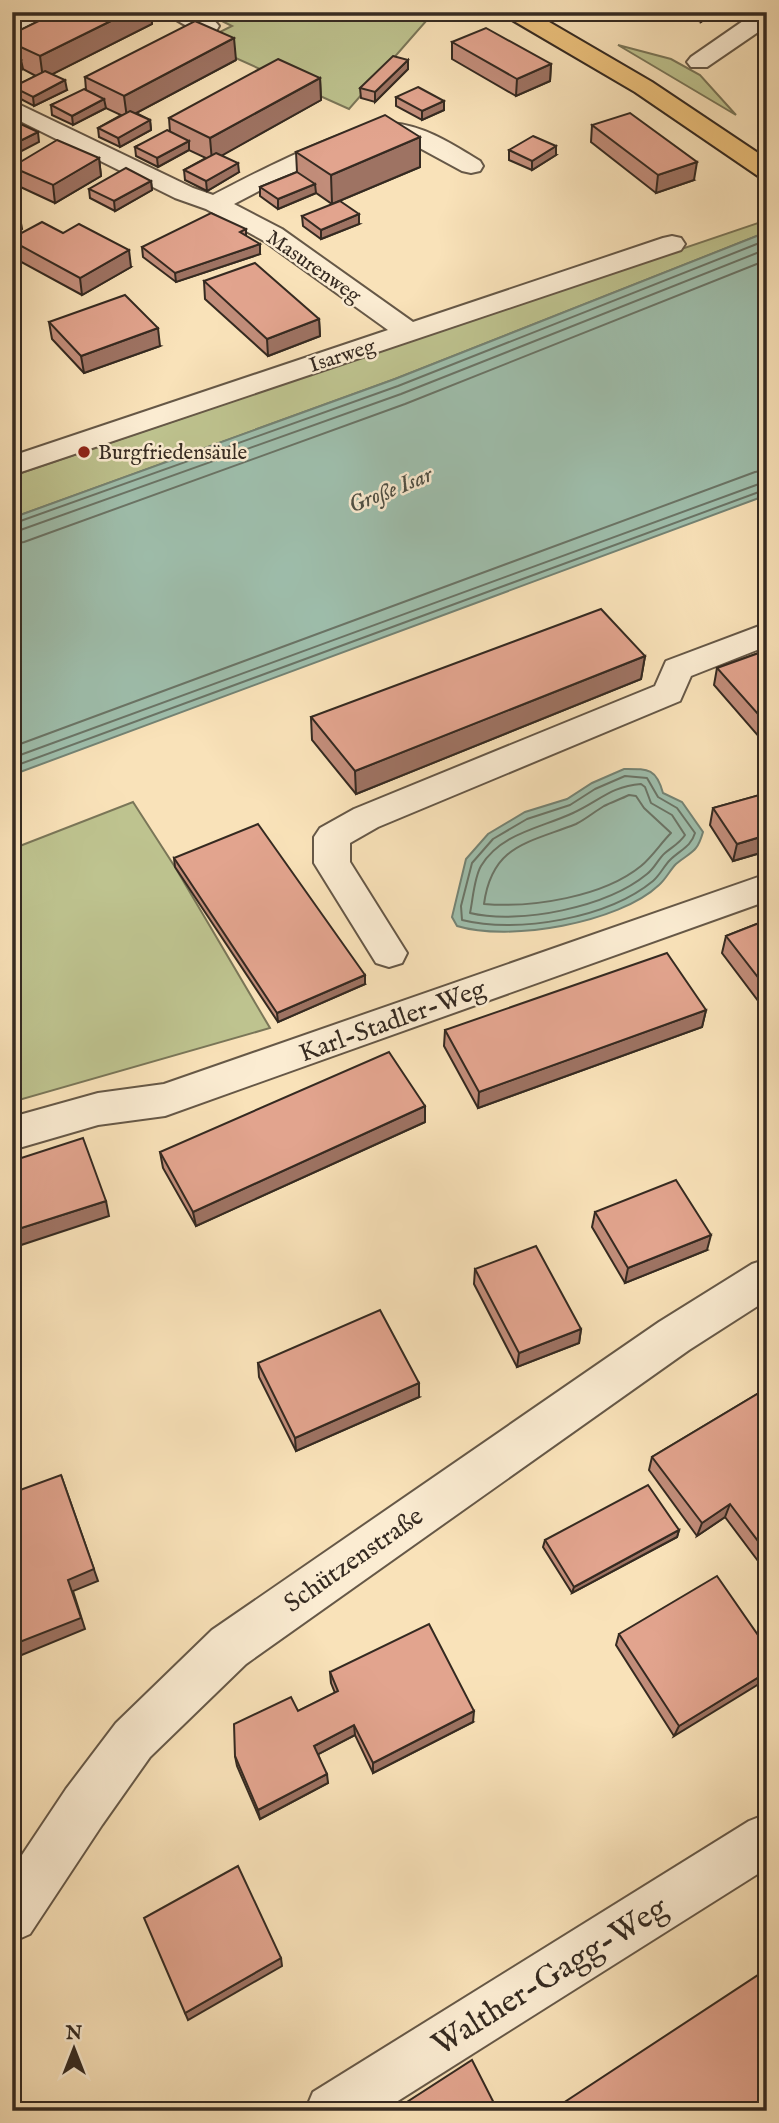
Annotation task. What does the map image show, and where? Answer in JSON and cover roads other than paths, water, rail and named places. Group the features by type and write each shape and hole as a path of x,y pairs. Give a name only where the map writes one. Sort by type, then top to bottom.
{"main road":[{"path":"514,12 654,94 767,171"}],"street":[{"path":"12,28 45,12"},
{"path":"179,12 208,26"},
{"path":"699,62 767,15"},
{"path":"22,113 56,105"},
{"name":"Masurenweg","path":"22,113 184,193 215,204 273,235 301,264 410,333"},
{"path":"215,204 269,176 375,131 394,128 415,134 471,166"},
{"path":"115,159 138,147"},
{"name":"Isarweg","path":"12,466 672,244"},
{"path":"389,953 332,863 332,836 366,818 668,693 678,669 767,634"},
{"name":"Karl-Stadler-Weg","path":"12,1134 98,1109 165,1100 767,887"},
{"name":"Schützenstraße","path":"12,1916 84,1807 133,1740 229,1647 674,1336 767,1277"},
{"name":"Walther-Gagg-Weg","path":"332,2111 767,1839"}],"water":[{"name":"Große Isar","path":"767,232 767,495 12,775 12,518 395,379"},
{"path":"624,769 645,770 654,774 663,793 682,802 703,832 696,848 676,864 659,885 618,910 562,926 505,932 457,926 452,917 466,859 488,834 525,812 567,799 592,783"}],"place":[{"name":"Burgfriedensäule","path":"84,452"}]}
